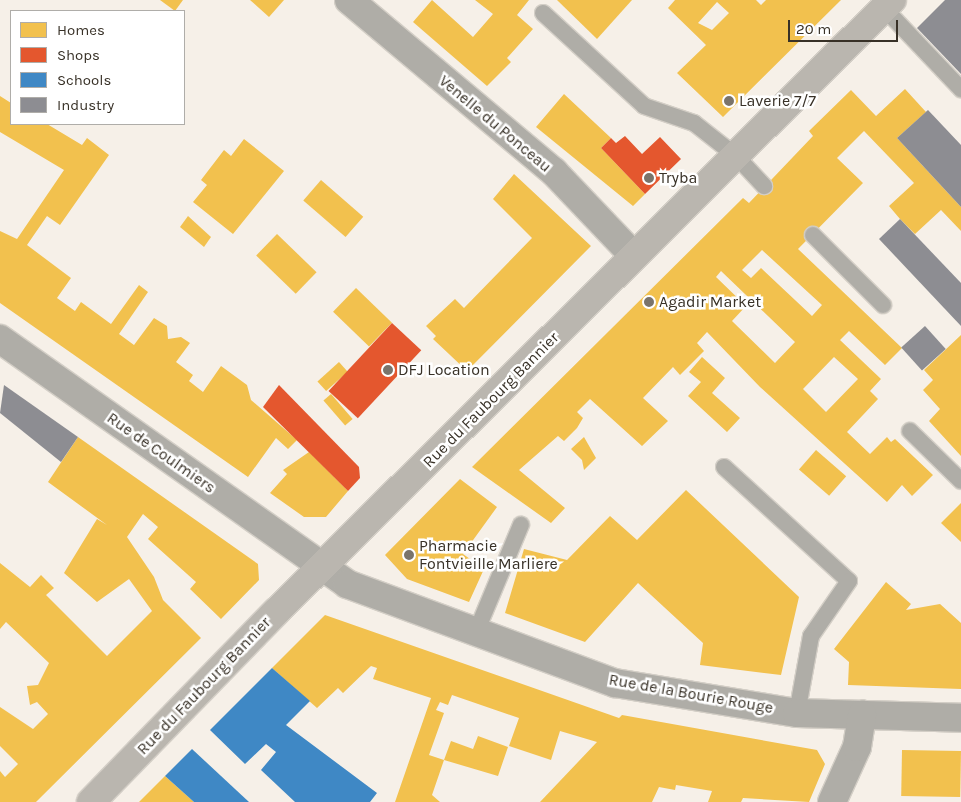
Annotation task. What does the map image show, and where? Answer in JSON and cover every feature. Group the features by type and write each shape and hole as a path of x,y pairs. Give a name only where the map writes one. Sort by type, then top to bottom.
{"main road":[{"name":"Rue du Faubourg Bannier","path":"91,802 323,566 634,256 737,157 888,4"}],"street":[{"name":"Venelle du Ponceau","path":"349,0 554,172 634,256"},
{"name":"Rue de Coulmiers","path":"0,339 323,566"},
{"name":"Rue de la Bourie Rouge","path":"323,566 347,584 477,630 615,683 797,713 961,718"},
{"path":"832,802 857,747 862,714"}],"lane":[{"path":"888,4 961,89"},
{"path":"543,13 644,106 694,123 737,157 764,186"},
{"path":"813,235 883,305"},
{"path":"910,431 961,481"},
{"path":"724,467 849,581 811,636 797,713"},
{"path":"477,630 521,525"}],"building: Homes":[{"path":"160,0 183,0 176,10"},
{"path":"250,0 284,0 269,17"},
{"path":"432,0 473,37 493,14 475,0 529,0 517,15 533,29 507,58 511,62 487,86 413,22"},
{"path":"557,0 632,0 597,39"},
{"path":"675,0 756,0 761,5 766,0 841,0 723,117 677,73 706,45 668,8","holes":["717,2 729,13 712,30 698,23"]},
{"path":"905,89 926,112 897,138 961,207 961,231 941,210 915,234 900,219 889,206 914,183 864,131 837,158 863,183 798,249 902,348 885,365 849,331 840,340 881,379 870,391 878,399 847,432 870,454 887,437 891,442 895,439 933,475 912,496 902,485 887,502 760,387 707,332 697,343 704,351 680,375 673,367 643,398 668,421 642,446 590,399 577,412 583,418 577,428 564,441 558,436 519,470 565,508 551,523 472,467 743,198 749,203 813,136 809,131 851,90 876,116","holes":["762,250 822,305 812,316 761,268 751,278 742,270","721,271 795,342 775,363 732,321 746,306 716,277","834,357 858,379 826,412 803,389"]},
{"path":"564,94 611,138 601,148 645,194 633,206 536,127"},
{"path":"0,96 10,102 10,125 49,125 82,145 87,138 109,155 60,225 47,216 27,245 71,278 57,298 75,311 81,302 111,324 139,285 148,292 119,334 134,345 154,318 167,326 168,339 181,337 190,343 176,362 193,375 189,381 203,392 221,366 247,385 251,400 297,440 288,449 276,438 248,477 0,303 0,231 17,239 64,170 0,132"},
{"path":"244,139 284,171 233,234 193,202 207,185 201,180 224,150 231,156"},
{"path":"514,174 591,246 467,371 433,339 436,336 426,326 455,299 464,308 532,238 493,199"},
{"path":"321,180 363,217 346,237 303,200"},
{"path":"188,216 211,237 204,247 180,227"},
{"path":"277,234 317,272 296,294 256,256"},
{"path":"356,288 392,323 369,346 333,312"},
{"path":"961,335 961,456 929,421 940,409 923,390 933,380 924,370"},
{"path":"702,357 725,378 712,393 740,418 727,432 688,396 701,382 689,372"},
{"path":"339,362 348,372 326,391 317,381"},
{"path":"331,394 353,419 345,425 323,401"},
{"path":"78,437 258,564 259,580 221,619 190,589 196,582 148,539 158,527 143,514 127,537 154,577 163,600 201,638 36,802 0,802 0,771 5,777 18,764 0,746 0,707 33,729 48,714 37,702 30,705 27,686 38,685 49,663 6,622 0,629 0,563 30,587 41,575 54,588 46,595 107,656 152,611 129,579 97,602 64,573 97,519 107,525 48,482"},
{"path":"584,437 596,458 584,470 582,460 571,449"},
{"path":"816,450 846,476 829,496 799,470"},
{"path":"309,452 348,491 326,517 304,517 270,493 287,474 283,470"},
{"path":"460,479 497,507 463,554 484,569 469,602 407,579 385,555"},
{"path":"686,490 799,597 781,675 700,665 703,643 638,583 585,642 505,613 524,549 567,560 610,516 637,540"},
{"path":"961,503 961,542 941,523"},
{"path":"886,582 911,604 906,610 940,604 961,623 961,689 848,685 849,662 834,649"},
{"path":"325,615 619,718 622,715 817,750 825,764 809,802 743,798 741,802 708,802 712,791 676,785 675,790 659,787 652,802 540,802 597,742 560,731 551,760 509,746 519,718 452,695 448,705 440,702 436,710 444,713 429,755 444,760 432,795 440,802 395,802 431,698 373,679 377,668 371,666 343,693 338,688 317,708 272,668"},
{"path":"478,736 508,747 498,776 444,760 451,741 473,749"},
{"path":"902,750 961,751 960,797 901,796"},
{"path":"165,776 194,802 139,802"}],"building: Shops":[{"path":"625,136 642,154 660,137 681,159 645,194 601,148 611,138 616,143"},
{"path":"392,323 421,350 358,418 329,391"},
{"path":"279,385 359,467 360,478 348,491 263,407"}],"building: Schools":[{"path":"272,668 310,701 286,725 377,793 370,802 295,802 261,770 276,752 266,744 245,764 210,730"},
{"path":"192,749 249,802 194,802 165,776"}],"building: Industry":[{"path":"945,0 961,0 961,74 917,28"},
{"path":"928,110 961,145 961,207 897,138"},
{"path":"900,219 961,283 961,326 879,239"},
{"path":"925,326 946,349 922,370 901,347"},
{"path":"4,385 78,437 61,462 0,413"}],"place":[{"name":"Laverie 7/7","path":"729,101"},
{"name":"Tryba","path":"649,178"},
{"name":"Agadir Market","path":"649,302"},
{"name":"DFJ Location","path":"388,370"},
{"name":"Pharmacie Fontvieille Marliere","path":"409,555"}]}
